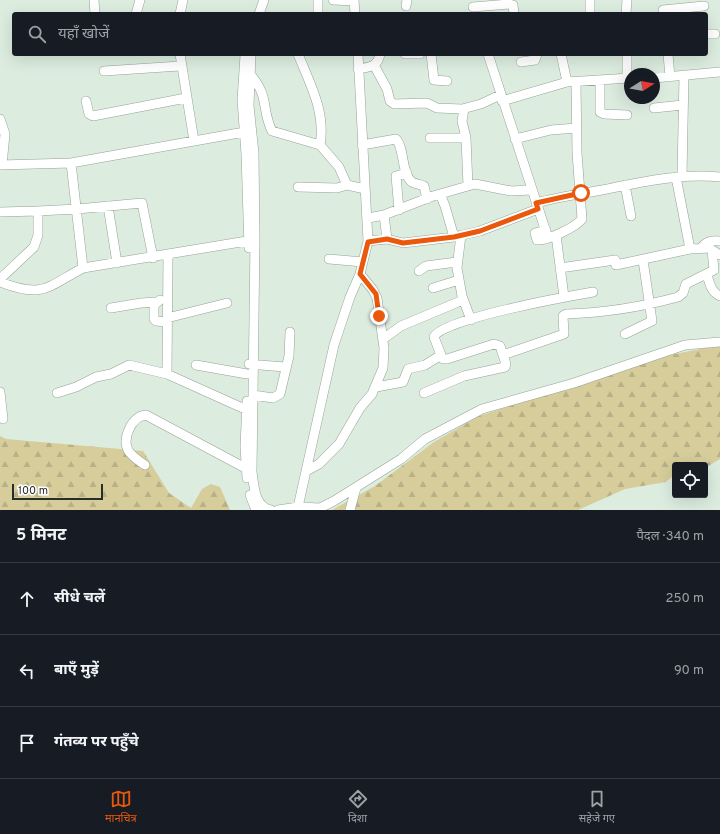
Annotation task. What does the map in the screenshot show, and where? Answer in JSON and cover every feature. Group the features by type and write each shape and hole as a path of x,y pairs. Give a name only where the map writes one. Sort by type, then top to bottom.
{"street":[{"path":"94,0 95,12"},
{"path":"137,12 140,0"},
{"path":"181,12 184,0"},
{"path":"254,12 257,0"},
{"path":"260,12 264,0"},
{"path":"318,0 318,12"},
{"path":"333,0 354,1 356,12"},
{"path":"590,0 590,12"},
{"path":"626,12 627,0"},
{"path":"663,0 663,12 704,6"},
{"path":"472,9 509,4 513,6 514,12"},
{"path":"180,56 180,66 194,141"},
{"path":"245,56 242,88 248,131"},
{"path":"251,56 248,131 252,241 251,364 253,395 249,470 257,497 262,506 271,510"},
{"path":"299,56 320,108 322,137 320,145"},
{"path":"302,508 306,471 334,345 350,297 360,274 368,242 368,218 362,145 358,56"},
{"path":"358,69 374,65 379,61 380,56"},
{"path":"431,56 434,80 447,81"},
{"path":"489,56 531,190 550,235 560,268 564,297"},
{"path":"521,62 535,60 536,56"},
{"path":"561,56 567,82"},
{"path":"627,56 628,68"},
{"path":"668,56 670,76"},
{"path":"374,65 387,89 392,103 427,103 437,108 464,109 501,98 567,82 624,78"},
{"path":"104,71 180,66"},
{"path":"660,77 720,72"},
{"path":"250,74 257,82 263,95 272,131 320,145 338,167 347,185"},
{"path":"684,75 679,176 690,249"},
{"path":"600,80 600,112 604,114 627,115"},
{"path":"550,235 581,221 583,215 577,153 576,82"},
{"path":"86,101 89,114 93,116 186,98"},
{"path":"654,108 683,105"},
{"path":"464,109 462,121 466,138 468,186"},
{"path":"0,119 4,134 1,165 71,163 248,131"},
{"path":"515,139 551,130 577,128"},
{"path":"362,145 392,138 396,139 402,151 407,173 413,183 424,186 427,199"},
{"path":"430,138 466,138"},
{"path":"71,163 78,209 84,268"},
{"path":"399,210 396,176 407,173"},
{"path":"368,242 387,239 403,243 458,236 480,231 537,206 581,193 679,176 720,177"},
{"path":"368,218 399,210 440,194 479,184 511,191 531,190"},
{"path":"298,187 337,188 347,185 366,189"},
{"path":"625,185 631,216"},
{"path":"440,194 458,236 456,262 463,300 471,320"},
{"path":"0,212 78,209 142,203 153,258"},
{"path":"108,206 117,263"},
{"path":"0,278 34,247 38,235 38,211"},
{"path":"384,215 387,239"},
{"path":"0,282 26,290 46,289 84,268 252,241"},
{"path":"701,248 707,242 720,241"},
{"path":"503,355 564,334 563,316 566,314 597,313 650,304 678,297 682,293 686,284 707,275 715,269 716,252 701,248 690,249 616,265 615,260 560,268"},
{"path":"167,374 168,255"},
{"path":"329,259 363,262"},
{"path":"625,334 650,323 652,318 643,260"},
{"path":"420,271 426,266 456,262"},
{"path":"306,471 319,464 339,444 356,415 376,387 383,363 383,339 376,294 360,274"},
{"path":"707,275 710,287 720,296"},
{"path":"433,288 459,280"},
{"path":"424,393 457,378 505,367 506,364 500,346 494,344 443,359 434,339 434,335 471,320 531,303 593,292"},
{"path":"112,308 168,299"},
{"path":"383,339 401,326 463,300"},
{"path":"156,302 153,315 156,321 167,320 227,304"},
{"path":"253,395 273,398 278,396 289,356 290,332"},
{"path":"278,510 320,508 356,488 401,459 425,440 482,409 574,383 684,346 720,342"},
{"path":"376,387 401,382 405,378 408,369 428,364 441,355"},
{"path":"251,364 285,367"},
{"path":"251,364 248,374 246,410 249,491 256,510"},
{"path":"57,393 76,387 96,377 111,374 129,365 167,374 246,410"},
{"path":"196,366 248,374"},
{"path":"0,392 2,419"},
{"path":"145,465 130,453 126,444 127,435 132,424 137,418 146,415 249,470"},
{"path":"350,510 356,488"}],"green space":[{"path":"720,345 720,459 708,466 708,462 672,462 672,477 666,482 625,489 578,510 332,510 375,486 434,442 479,416 660,357"},
{"path":"0,436 6,439 143,451 169,493 191,508 202,489 211,484 220,487 230,510 0,510"}],"route":[{"path":"379,316 376,294 360,274 368,242 387,239 400,244 454,237 480,231 538,209 536,203 560,196 581,193"}]}
